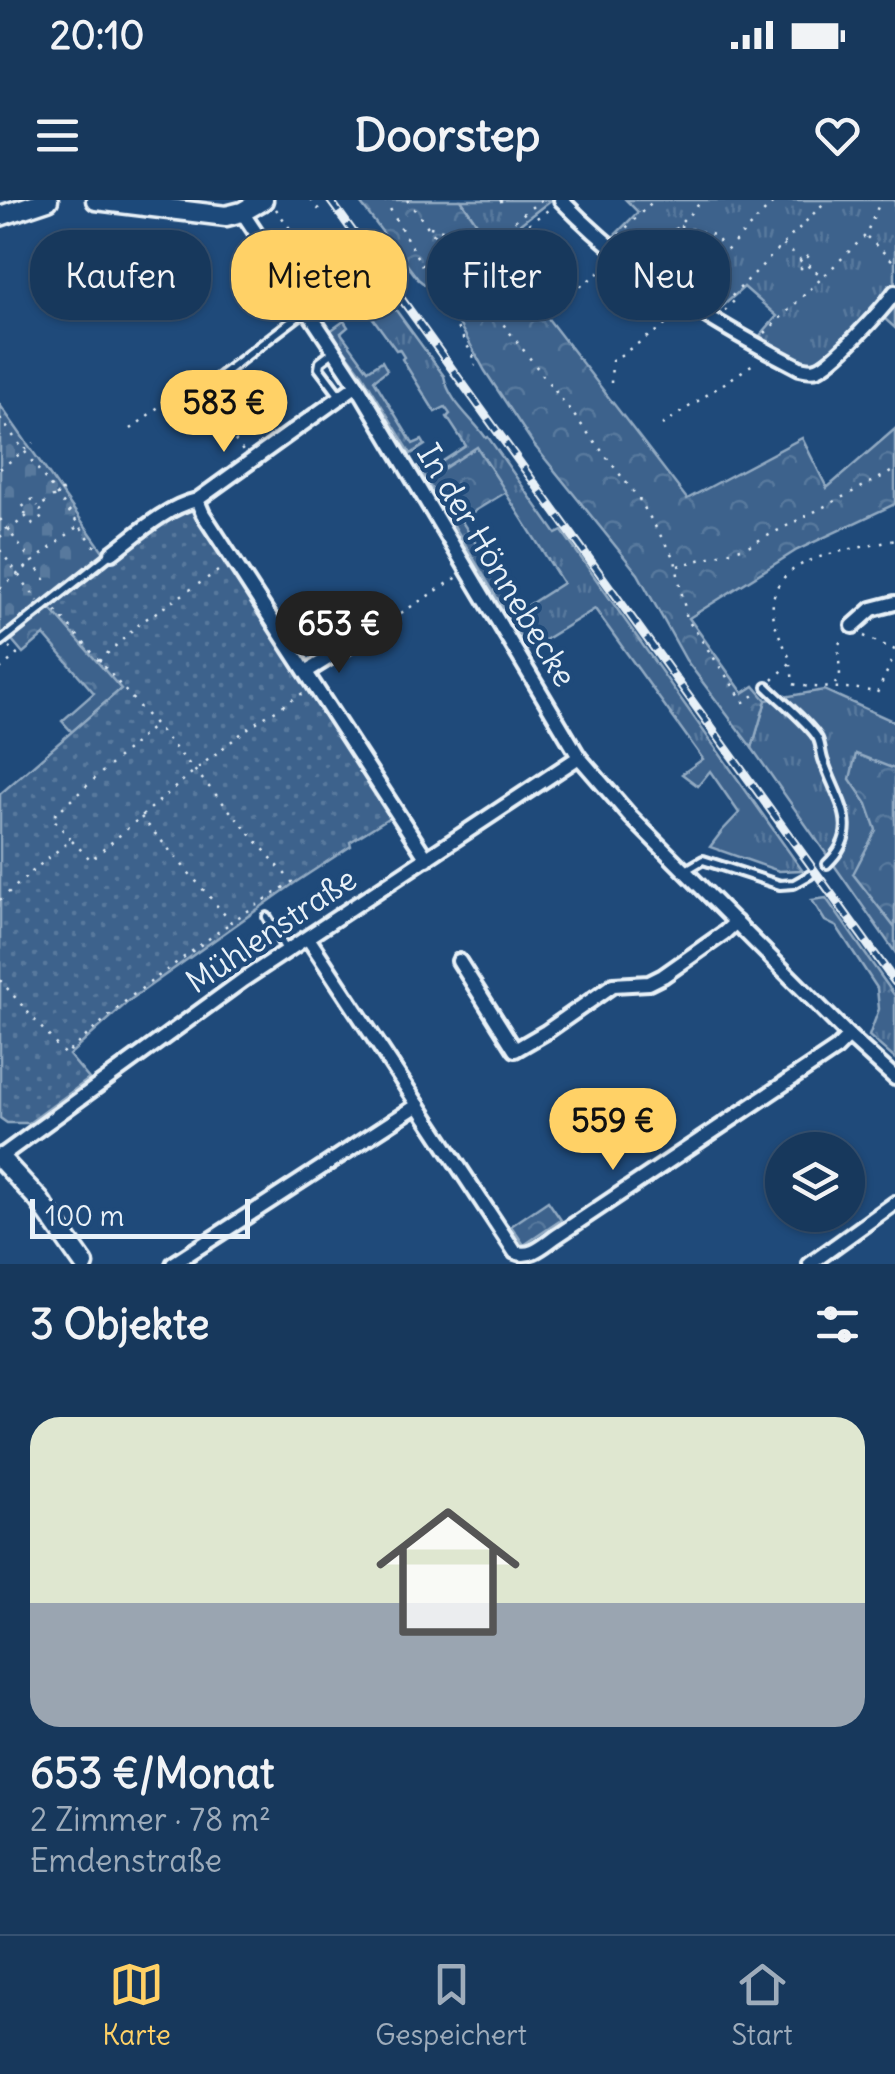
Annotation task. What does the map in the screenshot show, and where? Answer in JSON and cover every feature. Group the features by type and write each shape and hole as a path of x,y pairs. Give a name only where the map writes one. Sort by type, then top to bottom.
{"street":[{"path":"0,216 48,200"},
{"path":"96,200 213,215 232,215 266,200"},
{"path":"561,200 597,234"},
{"name":"In der Hönnebecke","path":"242,212 254,230"},
{"path":"719,320 800,368 816,369 856,336 895,292"},
{"name":"In der Hönnebecke","path":"313,320 428,501 578,757 685,871 895,1078"},
{"path":"106,553 161,517 197,500 357,385"},
{"path":"197,500 428,859"},
{"path":"853,626 872,608 895,603"},
{"path":"306,672 388,621"},
{"name":"Mühlenstraße","path":"0,1157 202,1009 578,757"},
{"path":"459,960 516,1050 613,984 649,982 663,976 736,922"},
{"path":"308,938 515,1252 522,1255 529,1254 836,1049 849,1036"},
{"path":"174,1264 418,1105"},
{"path":"0,1157 38,1200 84,1264"},
{"path":"810,1264 895,1202"}],"lane":[{"path":"211,383 293,320"},
{"path":"334,352 320,362 320,368 340,398"},
{"path":"1,641 106,553"},
{"path":"767,687 818,737 822,760 845,812 847,828 843,842 838,854 826,864"},
{"path":"685,871 703,860 780,885 794,884 810,875"},
{"path":"267,917 287,952"}],"path":[{"path":"266,200 289,230"},
{"path":"310,200 323,214"},
{"path":"385,200 478,363 475,365"},
{"path":"407,200 639,499 672,553 686,619 744,702 767,687"},
{"path":"500,200 508,200"},
{"path":"428,227 486,244 541,200"},
{"path":"519,230 561,200"},
{"path":"624,230 654,200"},
{"path":"674,230 704,200"},
{"path":"730,245 776,200"},
{"path":"730,298 826,200"},
{"path":"760,338 866,236 882,200"},
{"path":"679,225 695,230"},
{"path":"866,236 895,263"},
{"path":"782,245 802,260 797,264 804,271 809,266 823,277"},
{"path":"577,290 597,275"},
{"path":"611,383 612,361 664,320"},
{"path":"662,426 770,352"},
{"path":"131,429 202,372"},
{"path":"211,383 199,392 251,461"},
{"path":"0,418 80,525 106,553"},
{"path":"0,469 34,443"},
{"path":"677,566 748,546 895,470"},
{"path":"428,501 458,483"},
{"path":"39,507 66,488"},
{"path":"33,499 39,507 44,516 33,524 21,508 33,499"},
{"path":"0,537 27,516"},
{"path":"0,519 54,591"},
{"path":"0,588 80,525"},
{"path":"884,700 878,693 859,687 813,689 793,684 772,600 775,587 809,560 895,540"},
{"path":"0,550 39,602"},
{"path":"98,661 143,620 226,566"},
{"path":"388,621 468,571"},
{"path":"0,577 5,584"},
{"path":"0,980 65,1055 129,998 292,882 49,603"},
{"path":"835,686 840,675 838,645 853,626 895,653 878,693"},
{"path":"1,641 22,661"},
{"path":"0,669 17,655"},
{"path":"779,672 790,662"},
{"path":"155,725 52,817 90,860 194,770 252,725 314,685"},
{"path":"141,817 231,922"},
{"path":"0,900 72,840"}],"green space":[{"path":"358,200 461,200 481,230 427,230 427,286 407,265 407,230 381,230"},
{"path":"461,200 551,200 513,230 481,230"},
{"path":"626,200 895,200 895,328 874,309 826,357 807,363 757,339 777,316 744,287 730,300 730,230 620,230 638,212"},
{"path":"374,320 403,320 444,376 456,402 488,437 556,534 562,531 802,870 779,871 710,847 739,813 710,771 698,786 682,774 703,759 595,609 528,650 453,524 461,520 519,611 563,583 477,448 426,480 418,466 424,463 429,470 466,446 445,407 435,412 399,349"},
{"path":"457,320 549,320 687,499 802,438 827,488 895,429 895,504 797,550 689,618 743,693 754,686 766,700 752,748 686,660 638,574 534,445"},
{"path":"344,321 348,327 341,333 368,370 382,361 387,370 374,380 413,444 422,440 425,445 411,454 361,372 330,331"},
{"path":"0,405 105,554 0,637"},
{"path":"477,447 506,492 453,524 426,480"},
{"path":"192,504 393,815 130,1000 69,1055 89,1079 29,1123 7,1123 0,1118 0,794 121,689 51,609 110,561"},
{"path":"51,609 122,688 72,732 62,721 94,693 44,635 23,653 12,640"},
{"path":"824,690 895,722 895,952 752,748 766,700"},
{"path":"856,754 895,769 895,928 853,874 876,830 867,804 850,779"},
{"path":"826,898 895,996 895,1059 869,1036 879,1009 877,988 837,927 825,921 812,900"},
{"path":"548,1201 561,1220 524,1245 511,1226"}],"railway":[{"path":"330,200 895,982"}]}
